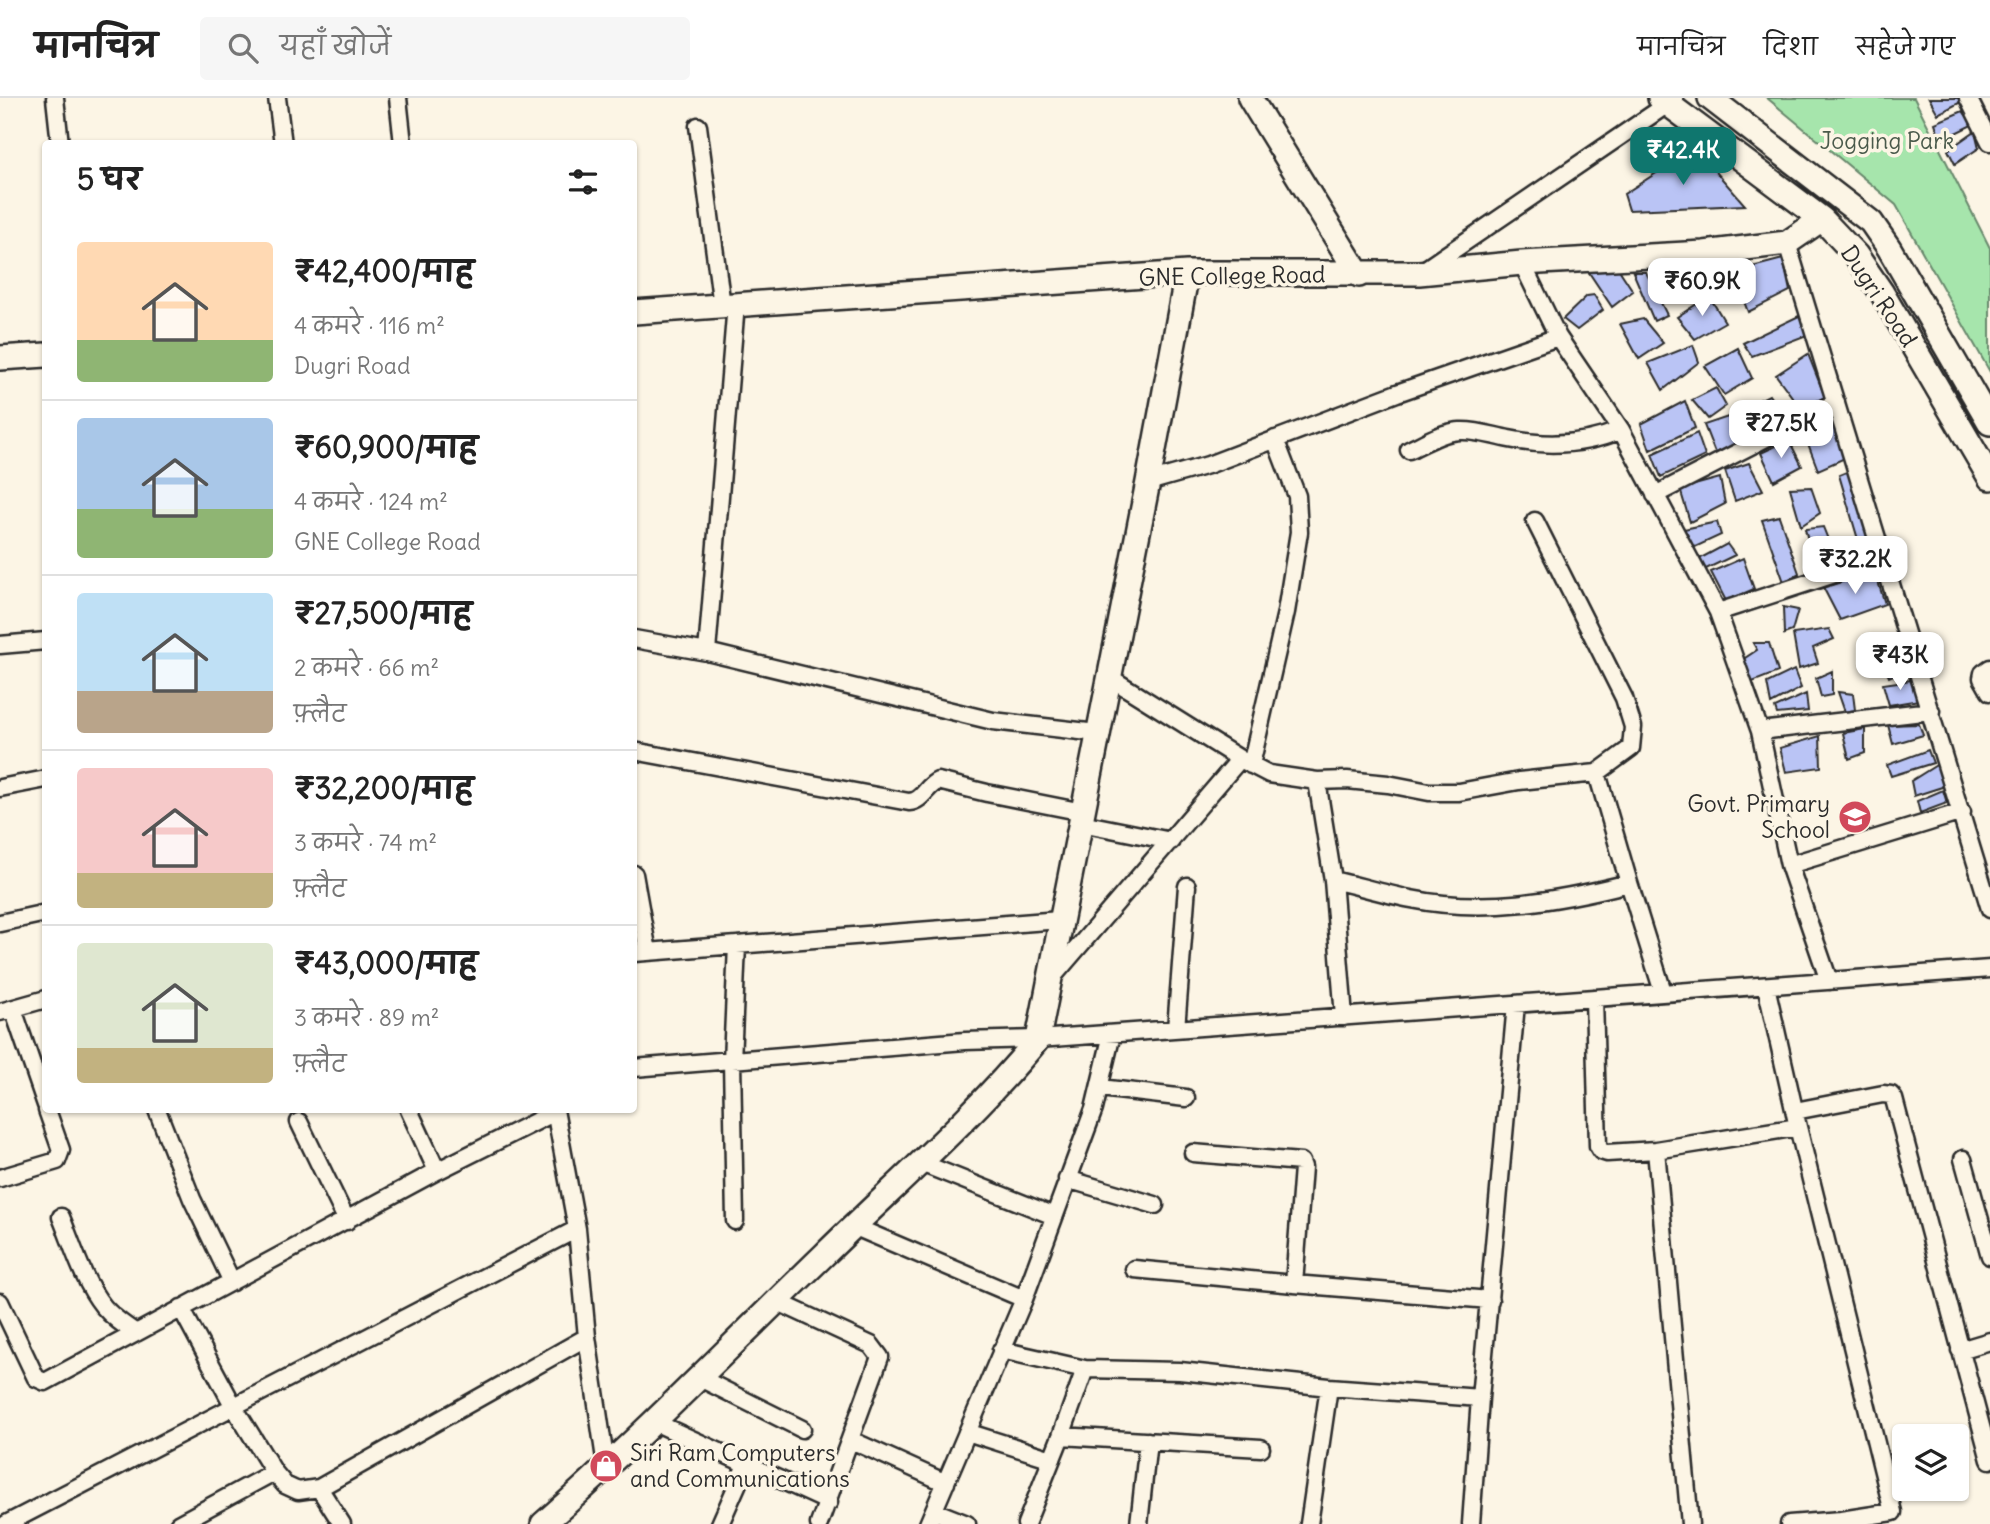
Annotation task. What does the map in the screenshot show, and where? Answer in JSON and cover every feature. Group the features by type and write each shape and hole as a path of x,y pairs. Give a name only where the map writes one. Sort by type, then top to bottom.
{"street":[{"path":"55,98 60,140"},
{"path":"277,98 282,140"},
{"path":"398,98 403,140"},
{"path":"1250,98 1359,275"},
{"name":"Dugri Road","path":"1710,98 1871,222 1889,248 1990,423"},
{"path":"1968,98 1990,142"},
{"path":"1419,273 1668,100"},
{"name":"Dugri Road","path":"1668,100 1822,219 1856,255 1882,293 1990,478"},
{"path":"698,126 729,305 706,652"},
{"name":"GNE College Road","path":"637,313 1186,274 1419,273 1522,263 1704,253 1787,243 1822,219"},
{"path":"1787,243 1962,812 1987,884 1990,909"},
{"path":"1522,263 1558,337 1621,430 1718,612 1760,731 1789,864 1829,981"},
{"path":"543,1524 921,1163 1012,1071 1038,1040 1148,482 1186,274"},
{"path":"1148,482 1208,466 1397,393 1558,337"},
{"path":"0,358 42,355"},
{"path":"1656,495 1836,402"},
{"path":"1409,450 1440,435 1458,431 1472,431 1532,444 1556,444 1586,442 1621,430"},
{"path":"1050,980 1171,841 1246,762 1286,612 1299,532 1297,496 1275,439"},
{"path":"1109,677 1269,774 1317,781 1346,780 1388,784 1429,792 1459,792 1519,781 1597,773 1631,748 1633,727 1624,698 1535,521"},
{"path":"1718,612 1884,558"},
{"path":"637,640 706,652 993,721 1097,733"},
{"path":"0,645 42,641"},
{"path":"1990,668 1983,673 1982,678 1990,692"},
{"path":"1760,731 1931,711"},
{"path":"637,752 909,802 919,799 933,782 938,780 1171,841"},
{"path":"1597,773 1663,992"},
{"path":"0,788 42,780"},
{"path":"1317,781 1332,880 1344,1017"},
{"path":"1789,864 1962,812"},
{"path":"1332,880 1413,900 1461,905 1516,905 1587,894 1629,883"},
{"path":"1176,1029 1187,886"},
{"path":"0,923 42,914"},
{"path":"637,914 640,953 1060,920"},
{"path":"735,1221 732,1061 737,945"},
{"path":"637,1068 965,1041 1038,1040 1990,969"},
{"path":"1766,986 1893,1512 1842,1522 1789,1524"},
{"path":"1594,998 1598,1146 1601,1151 1607,1153 1656,1150 1797,1119 1883,1094 1891,1095 1987,1440 1990,1460"},
{"path":"42,1000 7,1011 42,1097"},
{"path":"1471,1524 1516,1004"},
{"path":"967,1524 931,1517 1024,1299 1100,1088 1112,1034"},
{"path":"1100,1088 1186,1098"},
{"path":"0,1178 57,1161 61,1150 48,1113"},
{"path":"159,1113 192,1199 232,1282"},
{"path":"411,1113 437,1171"},
{"path":"0,1302 36,1378 45,1382 437,1171 551,1113"},
{"path":"555,1113 577,1229 587,1337 606,1466"},
{"path":"299,1122 346,1221"},
{"path":"1656,1150 1690,1524"},
{"path":"1193,1153 1301,1162 1303,1167 1294,1284"},
{"path":"1964,1159 1990,1256"},
{"path":"921,1163 1054,1216"},
{"path":"1067,1179 1155,1205"},
{"path":"61,1217 81,1265 102,1304 116,1319 136,1333"},
{"path":"853,1226 1024,1299"},
{"path":"6,1524 577,1229"},
{"path":"1134,1269 1490,1300"},
{"path":"776,1301 871,1345 880,1357 819,1524"},
{"path":"181,1308 234,1407 274,1472 285,1485 298,1491 319,1488 587,1337"},
{"path":"1960,1350 1990,1341"},
{"path":"1001,1350 1085,1369 1181,1371 1329,1387 1480,1398"},
{"path":"1026,1524 1085,1369"},
{"path":"698,1377 802,1429"},
{"path":"1310,1524 1329,1387"},
{"path":"652,1421 829,1502"},
{"path":"967,1432 1052,1459"},
{"path":"1061,1436 1261,1448"},
{"path":"851,1440 946,1483"},
{"path":"1139,1524 1148,1441"},
{"path":"720,1524 746,1465"},
{"path":"178,1524 274,1472"},
{"path":"319,1488 342,1524"}],"green space":[{"name":"Jogging Park","path":"1767,98 1914,98 1990,248 1990,372 1896,205"}],"building":[{"path":"1929,98 1960,98 1961,102 1938,114"},
{"path":"1963,111 1974,124 1941,140 1935,123"},
{"path":"1975,131 1979,148 1955,164 1948,150"},
{"path":"1695,148 1745,205 1629,210 1624,194"},
{"path":"1783,259 1790,291 1748,312 1733,272"},
{"path":"1586,268 1618,268 1633,291 1612,307"},
{"path":"1656,270 1678,273 1684,302 1668,302"},
{"path":"1633,272 1646,272 1667,315 1654,321"},
{"path":"1594,295 1603,310 1577,330 1563,319 1587,296"},
{"path":"1709,296 1725,322 1695,339 1677,317"},
{"path":"1801,315 1807,335 1752,356 1743,343"},
{"path":"1643,319 1663,343 1639,359 1620,324"},
{"path":"1693,345 1699,362 1663,390 1648,363"},
{"path":"1738,348 1752,378 1724,395 1705,366"},
{"path":"1808,354 1825,397 1801,409 1776,375"},
{"path":"1716,388 1726,406 1708,419 1692,400"},
{"path":"1769,395 1786,420 1747,437 1735,412"},
{"path":"1685,401 1695,428 1650,450 1641,424"},
{"path":"1731,416 1740,444 1715,453 1704,425"},
{"path":"1834,419 1845,458 1818,470 1804,433"},
{"path":"1697,433 1705,456 1661,477 1652,454"},
{"path":"1789,440 1802,466 1774,481 1761,453"},
{"path":"1749,463 1763,490 1735,501 1725,471"},
{"path":"1849,471 1876,548 1862,553 1839,475"},
{"path":"1720,478 1725,504 1690,522 1680,489"},
{"path":"1811,487 1820,513 1801,526 1790,488"},
{"path":"1779,516 1799,573 1784,582 1762,520"},
{"path":"1717,522 1721,535 1693,548 1684,529"},
{"path":"1823,527 1837,562 1817,574 1805,529"},
{"path":"1727,544 1735,555 1704,570 1699,559"},
{"path":"1743,558 1754,589 1726,601 1711,572"},
{"path":"1875,572 1885,604 1840,620 1823,587"},
{"path":"1783,607 1798,610 1792,631 1784,634"},
{"path":"1829,629 1834,639 1813,648 1818,663 1799,669 1793,634"},
{"path":"1897,634 1909,668 1889,677 1875,644"},
{"path":"1753,643 1769,643 1778,672 1750,683 1742,660 1757,650"},
{"path":"1794,670 1801,688 1771,704 1767,683"},
{"path":"1832,671 1832,695 1821,697 1816,678"},
{"path":"1911,680 1919,700 1889,705 1883,684"},
{"path":"1838,692 1853,694 1855,710 1845,712"},
{"path":"1806,694 1808,711 1777,714 1775,708"},
{"path":"1919,724 1923,735 1893,744 1888,725"},
{"path":"1865,729 1865,753 1849,759 1843,733"},
{"path":"1820,736 1821,767 1786,772 1780,748"},
{"path":"1928,750 1933,763 1891,776 1887,765"},
{"path":"1938,764 1945,786 1914,796 1911,781"},
{"path":"1943,790 1947,803 1920,813 1917,801"}],"place":[{"name":"Govt. Primary School","path":"1855,817"},
{"name":"Siri Ram Computers and Communications","path":"606,1466"}]}
